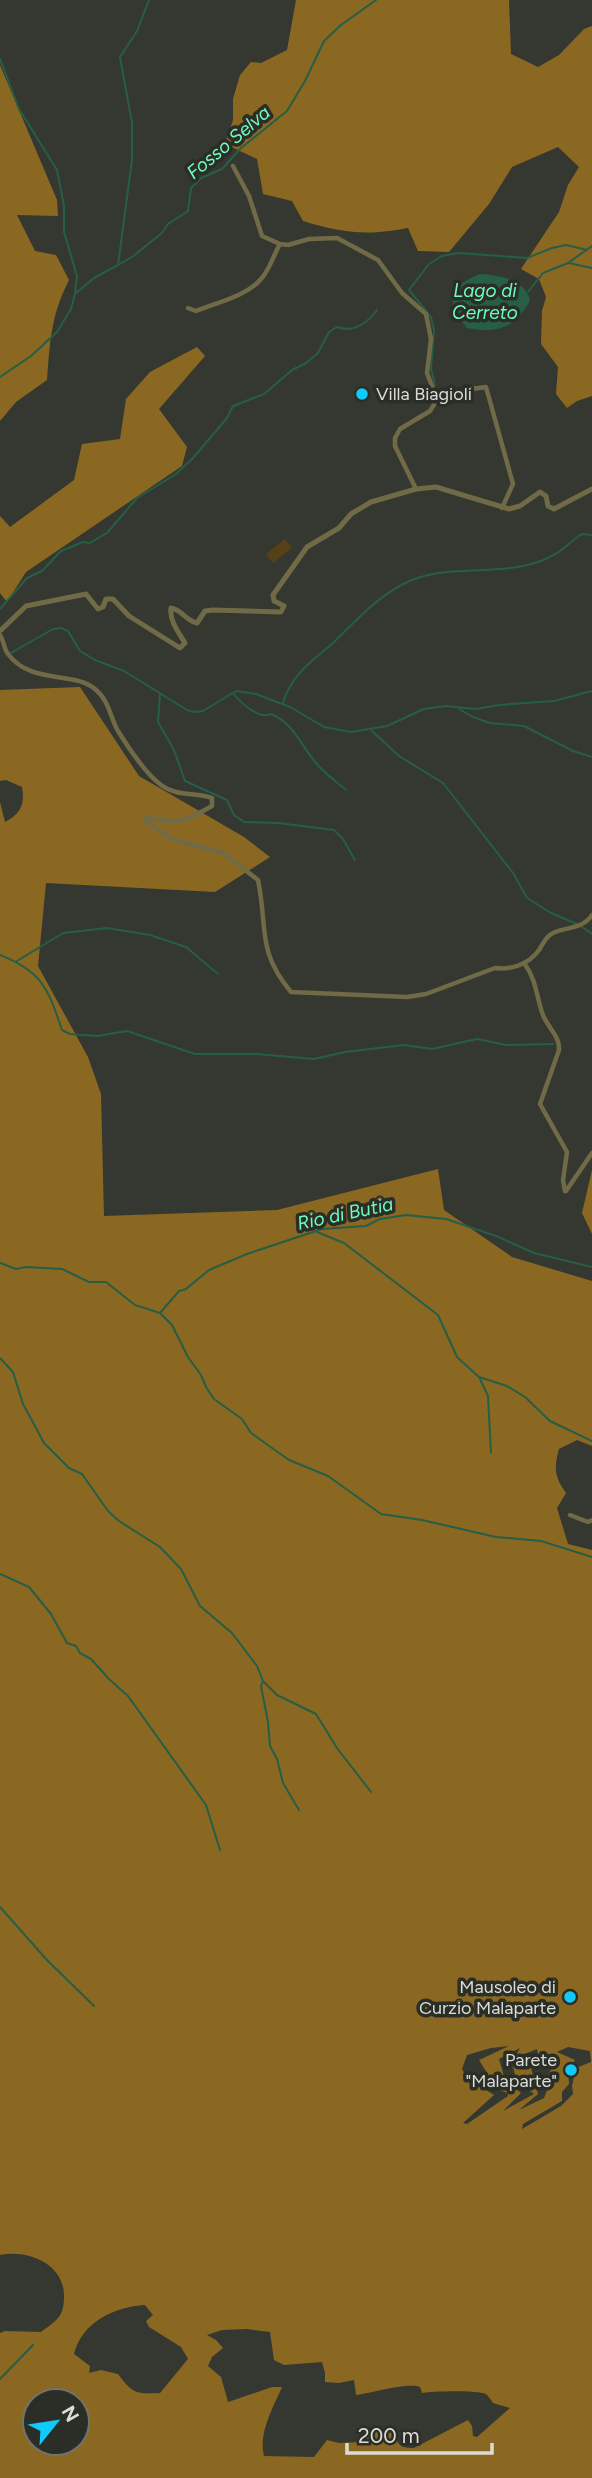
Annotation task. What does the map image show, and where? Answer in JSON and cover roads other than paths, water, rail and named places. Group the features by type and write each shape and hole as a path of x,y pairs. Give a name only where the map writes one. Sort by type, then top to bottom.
{"street":[{"path":"233,166 249,196 262,236 288,245 324,237 337,238 378,260 402,293 426,314 431,339 427,373 435,394 435,402 430,411 408,422 395,438 395,446 416,489"},
{"path":"188,308 196,311 257,284 271,265 280,244"},
{"path":"435,394 486,387 513,484 502,508"},
{"path":"592,489 554,509 548,506 546,496 540,492 520,506 509,509 442,488 427,487 364,505 351,514 339,528 307,547 273,595 274,601 284,606 281,612 205,611 197,623 171,608 173,621 185,643 180,648 128,616 113,599 106,599 103,607 98,610 86,594 26,606 0,633 5,653 43,677 67,679 96,689 104,698 117,729 148,773 161,785 175,793 212,799 212,806 183,821 149,818 145,821 172,839 223,853 258,880 268,954 291,992 407,997 426,994 495,968 503,969 524,963 533,958 552,933 584,924 592,915"},
{"path":"524,963 538,990 543,1015 559,1042 540,1104 568,1152 563,1180 565,1191 592,1153"},
{"path":"570,1515 588,1522 592,1520"}],"water":[{"name":"Lago di Cerreto","path":"480,274 510,279 527,293 530,300 512,323 496,329 478,330 467,328 460,318 455,310 453,295 461,284"}],"waterway":[{"name":"Fosso Selva","path":"76,293 94,278 118,265 132,160 132,123 120,57 137,31 149,0"},
{"name":"Fosso Selva","path":"118,265 132,257 162,233 168,224 188,211 191,188 201,178 222,169 241,148 287,111 324,41 376,0"},
{"name":"Fosso Selva","path":"0,59 19,109 57,170 64,206 64,232 77,276 71,309 57,332 31,356 0,377"},
{"path":"435,385 431,369 434,330 431,317 409,290 429,264 442,256 458,253 527,258 566,245 587,250"},
{"path":"528,292 543,273 568,263 592,246"},
{"path":"569,263 592,268"},
{"path":"0,609 27,578 42,571 61,551 83,542 90,543 107,533 137,498 176,474 227,418 233,406 264,394 292,370 306,363 318,353 329,332 337,327 349,329 359,326 377,310"},
{"path":"283,703 291,684 303,669 370,608 400,585 443,572 507,568 538,562 562,550 582,534 592,535"},
{"path":"11,653 53,629 61,628 68,631 80,651 124,671 187,710 203,711 236,691 256,694 290,707 324,727 351,732 387,726 424,709 446,706 476,709 554,701 592,691"},
{"path":"233,693 256,713 271,714 286,723 319,767 346,790"},
{"path":"160,694 158,722 174,750 185,781 227,800 234,815 244,822 334,830 343,839 355,860"},
{"path":"459,709 490,723 524,726 573,751 592,757"},
{"path":"372,731 399,756 443,783 513,873 527,898 551,913 577,924"},
{"path":"582,927 592,934"},
{"path":"17,961 63,933 107,928 150,935 186,947 218,974"},
{"path":"0,955 35,975 48,993 62,1030 70,1034 97,1036 127,1031 195,1054 256,1054 314,1059 345,1052 404,1045 432,1049 477,1039 506,1045 553,1044"},
{"name":"Rio di Butia","path":"160,1313 179,1291 186,1289 209,1270 247,1254 322,1229 366,1226 380,1219 406,1215 446,1219 496,1236 534,1253 592,1267"},
{"path":"317,1232 344,1243 438,1315 457,1357 479,1377 507,1386 525,1397 550,1421 592,1441"},
{"path":"0,1263 16,1269 62,1269 89,1282 106,1282 135,1305 160,1313 172,1325 214,1399 242,1419 251,1433 289,1460 328,1476 381,1514 422,1520 496,1537 541,1541 592,1557"},
{"path":"0,1358 13,1372 23,1404 44,1443 69,1468 82,1474 108,1511 119,1521 160,1547 181,1569 200,1606 232,1633 257,1666 263,1681 261,1686 270,1746 277,1759 283,1783 299,1810"},
{"path":"480,1379 488,1396 491,1453"},
{"path":"0,1574 29,1587 51,1614 67,1643 76,1646 80,1653 91,1659 128,1696 206,1805 220,1850"},
{"path":"264,1682 277,1695 316,1714 337,1748 371,1792"},
{"path":"0,1907 46,1959 94,2006"},
{"path":"0,2379 33,2345"}],"place":[{"name":"Villa Biagioli","path":"362,394"},
{"name":"Mausoleo di Curzio Malaparte","path":"570,1997"},
{"name":"Parete \"Malaparte\"","path":"571,2070"}]}
